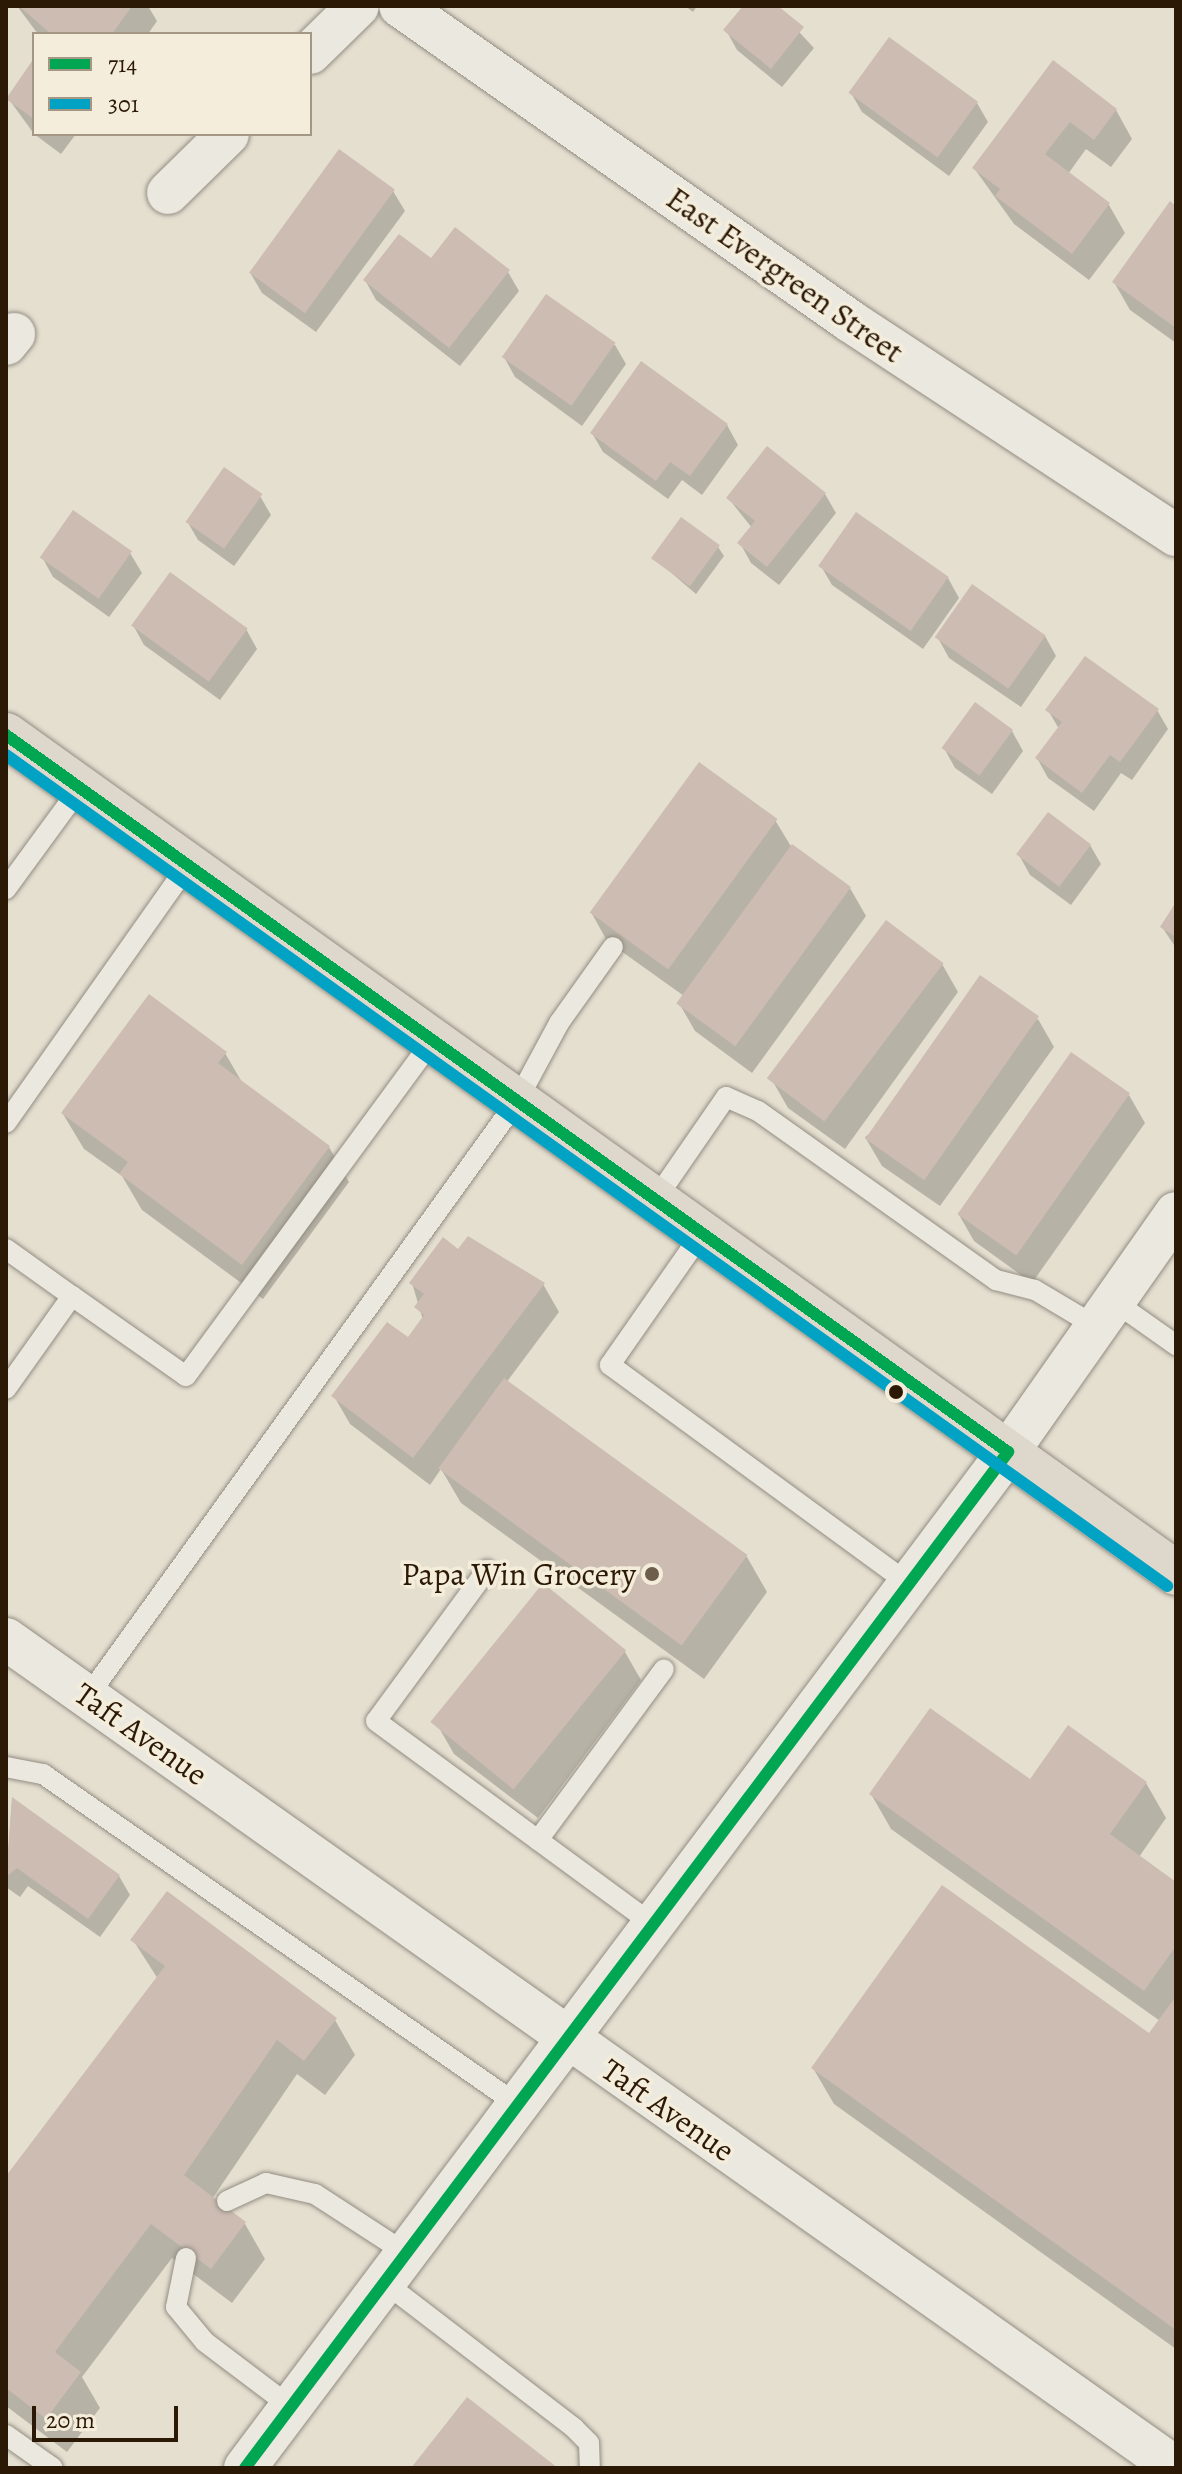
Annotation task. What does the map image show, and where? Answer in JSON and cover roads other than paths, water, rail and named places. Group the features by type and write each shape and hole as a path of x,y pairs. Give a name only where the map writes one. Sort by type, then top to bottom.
{"main road":[{"path":"6,735 1176,1573"}],"street":[{"path":"312,51 358,6"},
{"name":"East Evergreen Street","path":"400,6 850,321 1176,535"},
{"path":"168,193 226,136"},
{"path":"245,2468 1008,1452 1176,1213"},
{"name":"Taft Avenue","path":"6,1639 1176,2468"}],"lane":[{"path":"6,889 80,788"},
{"path":"6,1123 188,865"},
{"path":"88,1696 517,1101 559,1023 613,947"},
{"path":"6,1249 186,1376 433,1040"},
{"path":"655,1200 726,1097 758,1111 996,1280 1106,1314 1176,1345"},
{"path":"702,1233 610,1365 908,1583"},
{"path":"6,1389 72,1296"},
{"path":"487,1570 376,1721 652,1924"},
{"path":"538,1840 664,1669"},
{"path":"6,1767 43,1774 518,2105"},
{"path":"227,2201 266,2183 315,2194 574,2428 589,2443 590,2468"},
{"path":"186,2258 176,2307 205,2342 291,2407"},
{"path":"6,2435 53,2468"}],"place":[{"name":"Papa Win Grocery","path":"652,1574"}]}
